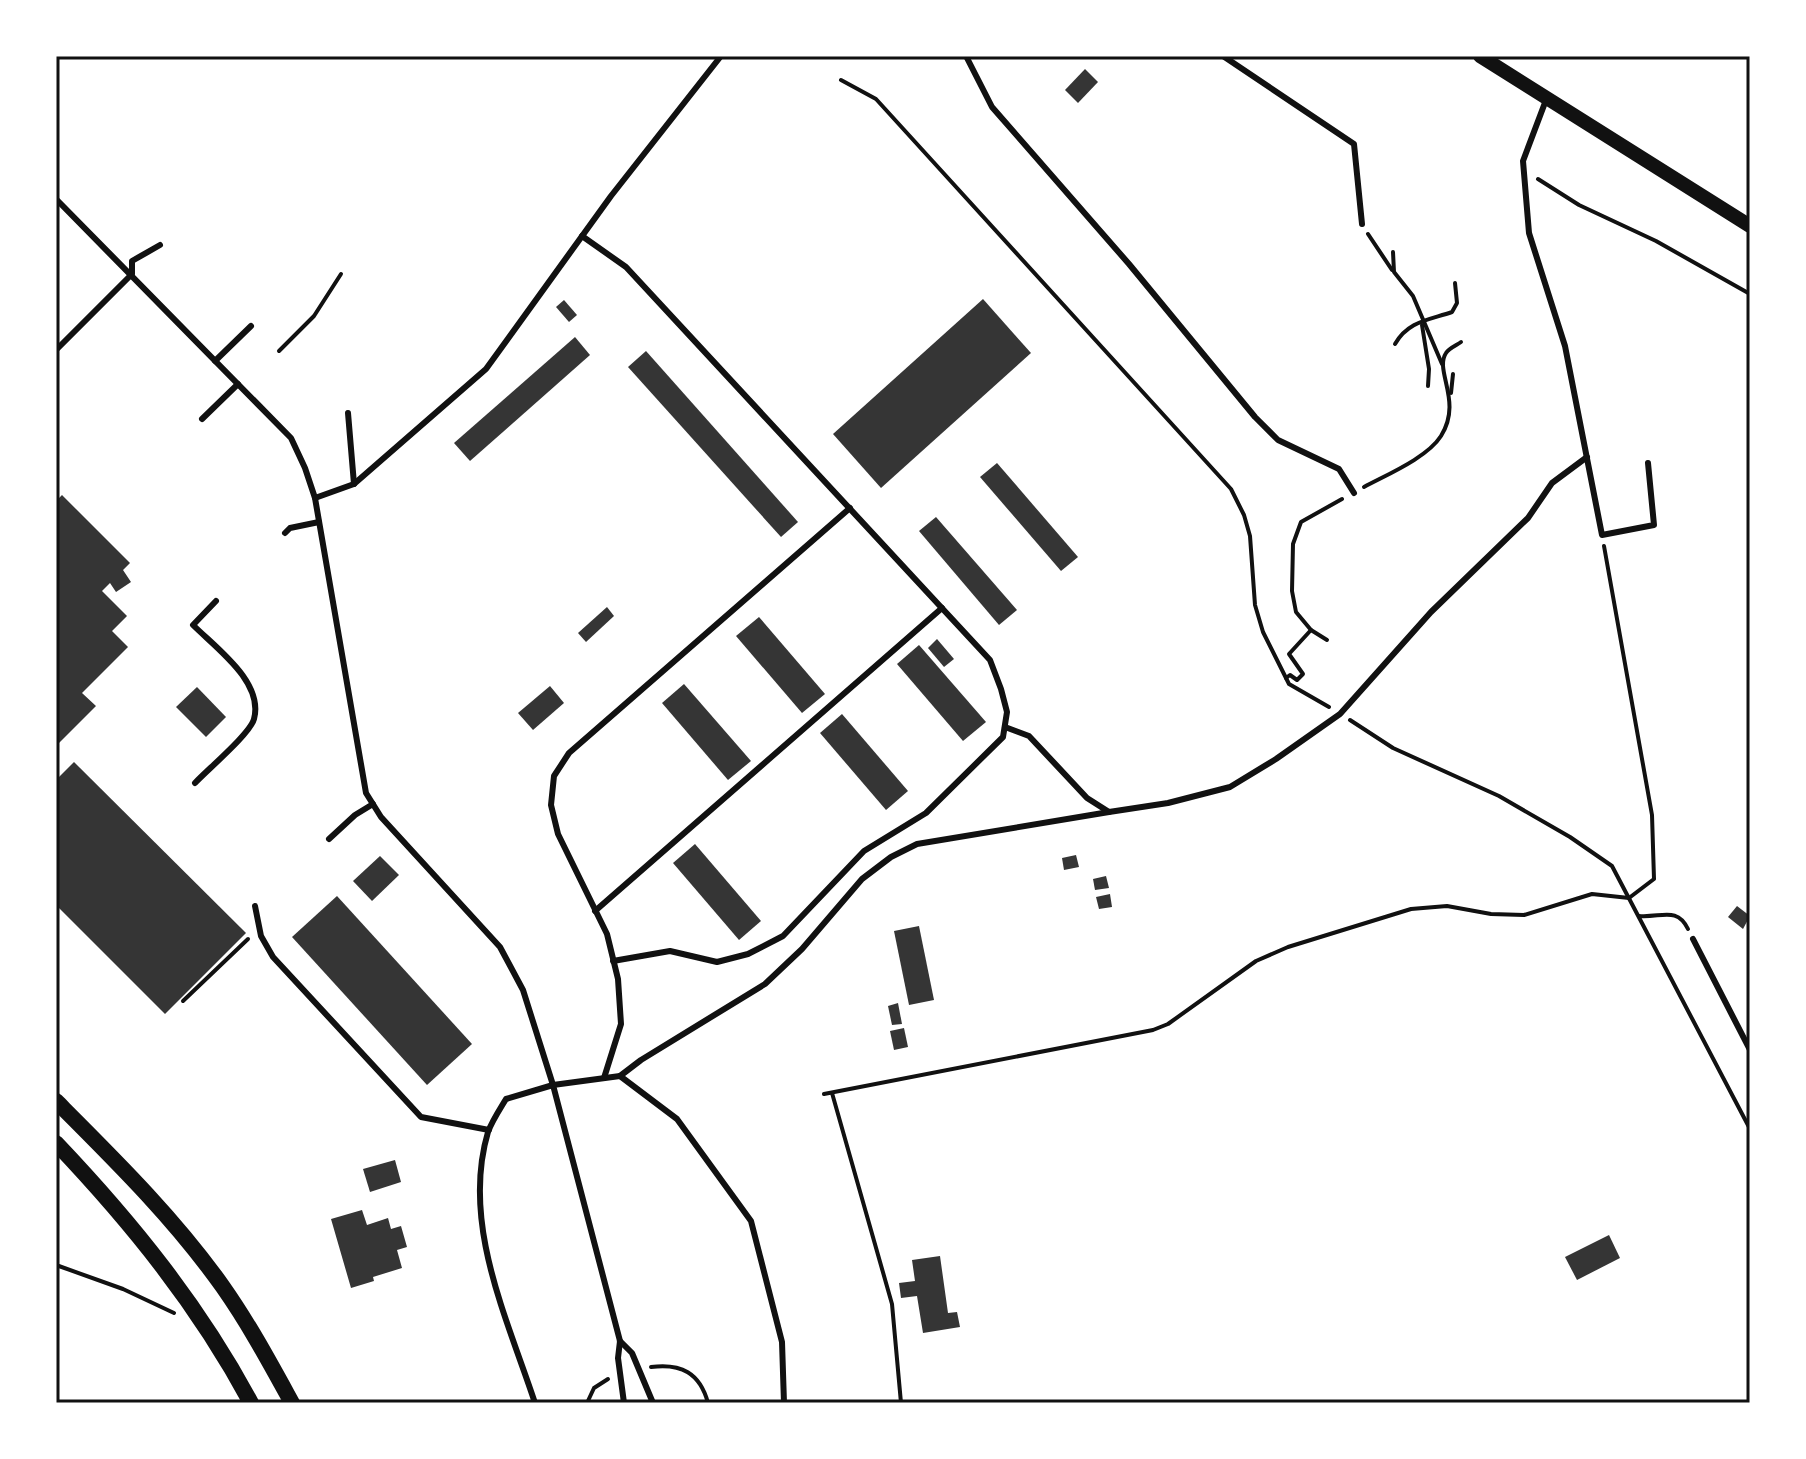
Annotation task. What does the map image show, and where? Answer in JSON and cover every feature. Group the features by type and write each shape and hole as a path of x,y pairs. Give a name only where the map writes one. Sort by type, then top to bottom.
{"main road":[{"path":"56,1101 135,1180 223,1287 292,1403"},
{"path":"56,1143 154,1252 197,1313 251,1403"}],"street":[{"path":"1480,56 1750,226"}],"lane":[{"path":"315,498 354,484 486,369 582,236 721,56"},
{"path":"966,56 992,107 1129,264 1255,417 1278,440 1339,469 1354,493"},
{"path":"1223,56 1354,144 1362,224"},
{"path":"1546,98 1523,161 1529,233 1565,346 1602,535 1654,525 1648,463"},
{"path":"56,199 291,438 315,498 366,793 381,817 500,947 523,990 553,1085 620,1341 618,1358 624,1403"},
{"path":"582,236 626,267 990,660 1007,712 1003,737 956,785 926,813 864,851 783,936 748,954 717,962 670,951 613,961"},
{"path":"56,350 132,274 132,261 160,245"},
{"path":"215,361 251,326"},
{"path":"202,419 238,384"},
{"path":"348,413 354,484"},
{"path":"535,1403 485,1251 480,1176 489,1130 506,1099 553,1085 620,1076 765,984 802,949 862,879 891,857 917,844 1168,803 1230,787 1340,714 1431,612 1528,518 1552,483 1587,457"},
{"path":"604,1078 621,1024 618,979 607,934 558,834 551,805 554,776 569,753 850,508"},
{"path":"285,533 290,528 319,522"},
{"path":"195,783 246,732 254,719 249,681 193,625 216,601"},
{"path":"595,911 942,608"},
{"path":"1005,727 1029,736 1087,798 1109,812"},
{"path":"329,839 355,815 373,804"},
{"path":"255,906 261,936 273,957 421,1117 489,1130"},
{"path":"1693,939 1750,1050"},
{"path":"620,1076 677,1119 751,1221 782,1342 784,1403"},
{"path":"620,1341 632,1353 653,1403"}],"path":[{"path":"841,80 876,99 1231,489 1250,536 1255,605 1263,632 1289,684 1393,748 1499,796 1570,837 1612,866 1750,1129"},
{"path":"1523,161 1530,174 1579,205 1656,241 1750,294"},
{"path":"1362,224 1413,296 1442,365 1450,396"},
{"path":"1393,252 1394,272"},
{"path":"279,351 314,316 341,274"},
{"path":"1395,344 1409,327 1452,312 1457,303 1455,283"},
{"path":"1422,320 1429,369 1428,386"},
{"path":"1442,365 1447,351 1461,342"},
{"path":"1327,640 1311,630 1296,612 1292,591 1293,544 1301,522 1417,457 1440,438 1451,414 1453,374"},
{"path":"824,1094 1153,1030 1168,1024 1256,961 1327,934 1411,909 1447,906 1491,914 1524,915 1592,894 1629,898 1654,879 1652,815 1602,535"},
{"path":"1286,678 1290,675 1297,680 1303,674 1289,654 1311,630"},
{"path":"1639,916 1655,918 1676,914 1683,918 1693,939"},
{"path":"183,1001 253,936"},
{"path":"832,1093 892,1304 901,1403"},
{"path":"56,1265 123,1289 176,1314"},
{"path":"652,1366 670,1365 687,1369 698,1380 708,1403"},
{"path":"587,1403 594,1388 607,1379"}],"building":[{"path":"1085,69 1098,82 1078,103 1065,90"},
{"path":"983,299 1031,353 881,488 833,434"},
{"path":"564,300 577,315 569,322 556,307"},
{"path":"575,337 590,355 470,461 454,443"},
{"path":"646,351 798,522 781,537 628,367"},
{"path":"997,463 1078,557 1061,571 980,477"},
{"path":"62,495 130,563 123,570 131,582 116,592 110,583 102,591 127,616 112,631 128,647 82,693 96,706 56,746 56,501"},
{"path":"936,517 1017,610 999,625 919,531"},
{"path":"607,607 614,616 586,642 578,633"},
{"path":"759,617 825,694 802,713 736,636"},
{"path":"937,639 954,659 944,667 928,648"},
{"path":"919,645 986,722 963,741 897,664"},
{"path":"684,684 751,761 728,780 662,703"},
{"path":"550,686 564,703 533,730 518,713"},
{"path":"197,687 226,717 206,737 176,707"},
{"path":"842,714 908,791 886,810 820,733"},
{"path":"74,762 246,933 165,1014 56,905 56,780"},
{"path":"695,844 761,921 739,940 673,863"},
{"path":"1076,855 1079,867 1064,870 1062,858"},
{"path":"380,856 399,875 372,901 353,881"},
{"path":"1106,876 1109,888 1095,890 1093,879"},
{"path":"1110,894 1112,907 1099,909 1096,897"},
{"path":"337,896 472,1044 427,1085 292,937"},
{"path":"1737,906 1750,916 1743,929 1728,917"},
{"path":"919,926 934,1000 909,1005 894,931"},
{"path":"898,1003 902,1024 892,1025 888,1006"},
{"path":"904,1028 908,1047 894,1050 890,1031"},
{"path":"395,1160 401,1182 370,1192 363,1169"},
{"path":"362,1210 367,1225 388,1218 391,1229 401,1226 407,1247 397,1250 402,1268 351,1288 331,1219"},
{"path":"1609,1235 1620,1258 1577,1280 1565,1257"},
{"path":"940,1256 948,1313 957,1312 960,1327 923,1333 917,1296 901,1298 899,1283 915,1281 912,1260"}]}
